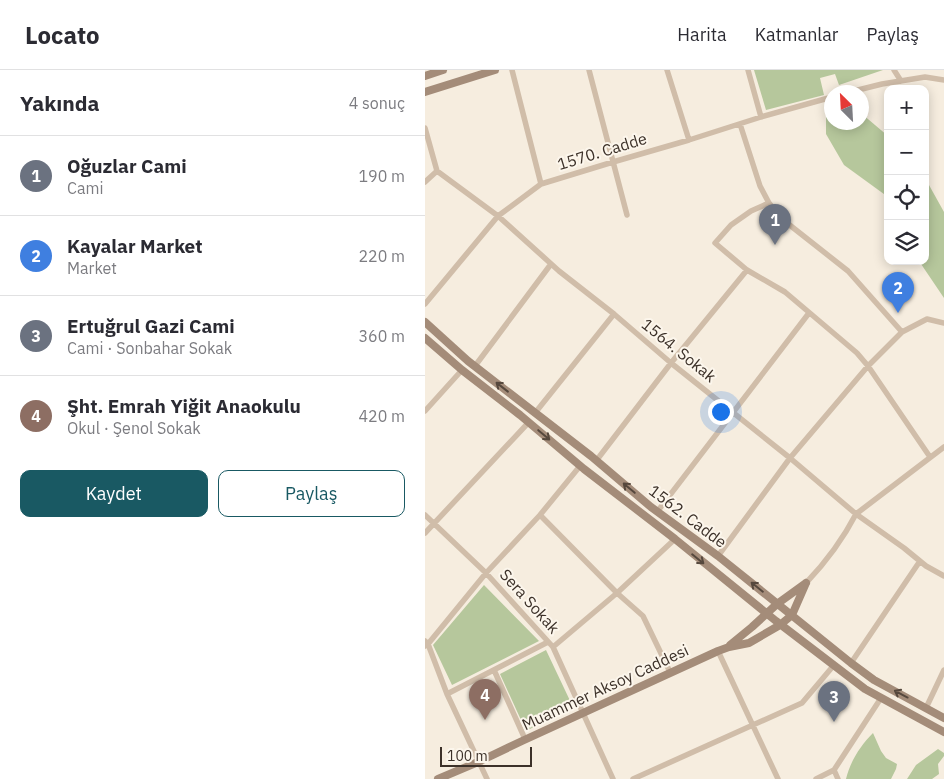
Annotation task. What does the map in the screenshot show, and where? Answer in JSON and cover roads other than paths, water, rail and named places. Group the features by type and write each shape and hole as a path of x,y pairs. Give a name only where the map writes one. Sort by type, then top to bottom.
{"main road":[{"path":"425,76 443,70"},
{"path":"425,92 495,70"},
{"name":"1562. Cadde","path":"425,322 475,366 596,461 657,512 718,556 851,663 874,680 944,718"},
{"name":"1562. Cadde","path":"425,338 580,466 865,689 944,732"},
{"path":"729,647 777,604 806,583"},
{"path":"792,615 806,583"},
{"name":"Muammer Aksoy Caddesi","path":"437,779 478,762 669,672 729,647 749,643 781,625 792,615"}],"street":[{"path":"512,70 541,184"},
{"path":"589,70 627,215"},
{"path":"667,70 689,140"},
{"path":"748,70 761,117"},
{"path":"894,70 901,81"},
{"path":"869,87 925,77 944,80"},
{"name":"1570. Cadde","path":"425,304 498,216 541,184 761,117 824,100"},
{"path":"740,124 759,186 769,203 782,219 847,271 902,332"},
{"path":"425,128 437,170 425,182"},
{"name":"1564. Sokak","path":"437,170 498,216 551,264 614,314 671,363 733,411 856,514 920,561 944,576"},
{"path":"769,203 751,211 731,225 715,243 747,270 785,292 857,354 930,457"},
{"path":"475,366 551,264"},
{"path":"596,461 671,363 747,270"},
{"path":"657,512 809,313"},
{"path":"535,413 614,314"},
{"path":"718,556 790,458 867,366 902,332 927,319 944,323"},
{"path":"425,411 462,370"},
{"path":"425,533 529,422"},
{"path":"806,583 815,574 848,529 856,514 944,447"},
{"path":"487,779 426,644 486,573 540,516 580,466"},
{"name":"Sera Sokak","path":"425,515 486,573 551,644 613,779"},
{"path":"540,516 617,593 643,616 669,672"},
{"path":"447,694 551,644 617,593 675,539"},
{"path":"851,663 920,561"},
{"path":"718,651 778,779"},
{"path":"633,779 802,703 834,665"},
{"path":"494,670 525,739"},
{"path":"926,708 944,670"},
{"path":"816,779 834,770 881,698"},
{"path":"834,770 837,779"}],"place":[{"name":"Oğuzlar Cami","path":"775,245"},
{"name":"Kayalar Market","path":"898,313"},
{"name":"Şht. Emrah Yiğit Anaokulu","path":"485,720"},
{"name":"Ertuğrul Gazi Cami","path":"834,722"}]}
